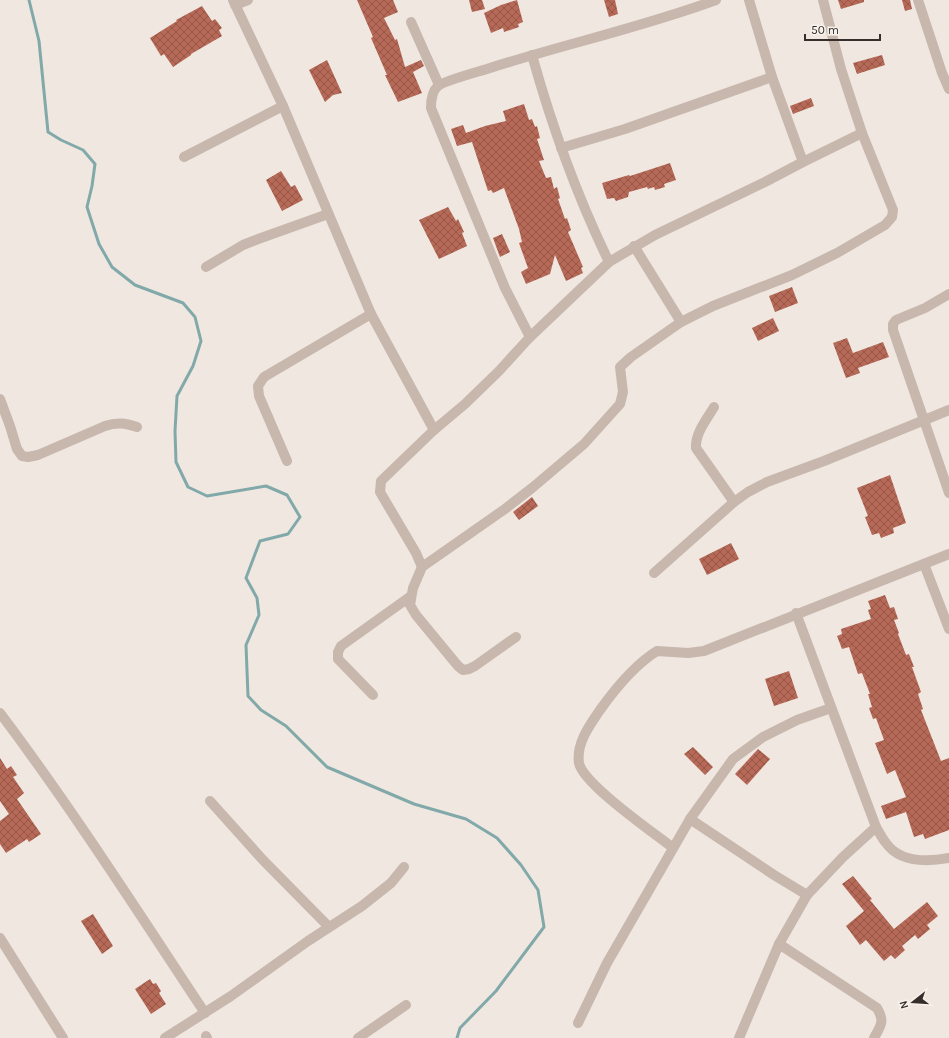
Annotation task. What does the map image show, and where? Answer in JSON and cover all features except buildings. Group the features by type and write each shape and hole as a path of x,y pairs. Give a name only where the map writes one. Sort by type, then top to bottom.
{"street":[{"path":"248,0 234,2 284,106 371,314 434,430"},
{"path":"530,337 505,288 431,108 432,96 439,85 532,55 716,0"},
{"path":"750,0 772,77 803,162"},
{"path":"516,637 475,666 463,670 458,666 416,615 410,605 413,588 422,566 510,505 584,444 620,404 623,392 620,370 622,364 681,322 713,306 792,275 837,253 885,225 892,217 893,210 862,133 841,69 823,0"},
{"path":"918,0 939,66 949,89"},
{"path":"411,22 439,85"},
{"path":"532,55 561,148 586,214 609,262"},
{"path":"561,148 633,126 772,77"},
{"path":"184,157 284,106"},
{"path":"422,566 380,492 381,481 434,430 465,404 499,372 530,337 609,262 634,246 690,217 765,182 862,133"},
{"path":"206,267 243,246 261,238 328,214"},
{"path":"634,246 681,322"},
{"path":"949,294 925,308 896,320 893,324 893,330 949,493"},
{"path":"287,461 259,396 258,386 264,377 371,314"},
{"path":"0,399 17,449 22,456 28,457 38,455 116,422 137,427"},
{"path":"714,407 699,432 696,448 734,502"},
{"path":"654,573 734,502 748,492 767,482 824,461 949,410"},
{"path":"673,848 597,789 584,773 579,763 580,752 589,727 614,693 643,662 657,651 688,653 704,651 949,554"},
{"path":"924,564 949,629"},
{"path":"373,696 338,659 338,652 341,646 411,596"},
{"path":"796,614 876,827 886,844 896,853 908,859 932,861 949,858"},
{"path":"578,1023 607,963 690,819 734,759 763,737 797,720 831,708"},
{"path":"0,713 38,764 120,883 205,1013"},
{"path":"210,801 262,859 330,927"},
{"path":"690,819 774,875 807,895"},
{"path":"739,1038 779,944 807,895 843,857 876,827"},
{"path":"165,1038 205,1013 362,906 391,883 404,867"},
{"path":"0,938 63,1038"},
{"path":"779,944 877,1008 882,1016 882,1024 874,1038"},
{"path":"358,1038 406,1005"}],"waterway":[{"path":"29,0 39,41 48,132 83,150 95,164 87,207 99,244 112,267 135,285 183,303 195,317 201,341 193,366 177,396 175,431 176,462 188,487 207,496 266,486 287,495 300,517 288,534 260,541 246,578 257,598 259,615 246,645 248,696 261,710 286,726 327,767 414,804 466,819 497,838 521,865 538,890 544,927 496,991 460,1028 457,1038"}]}
